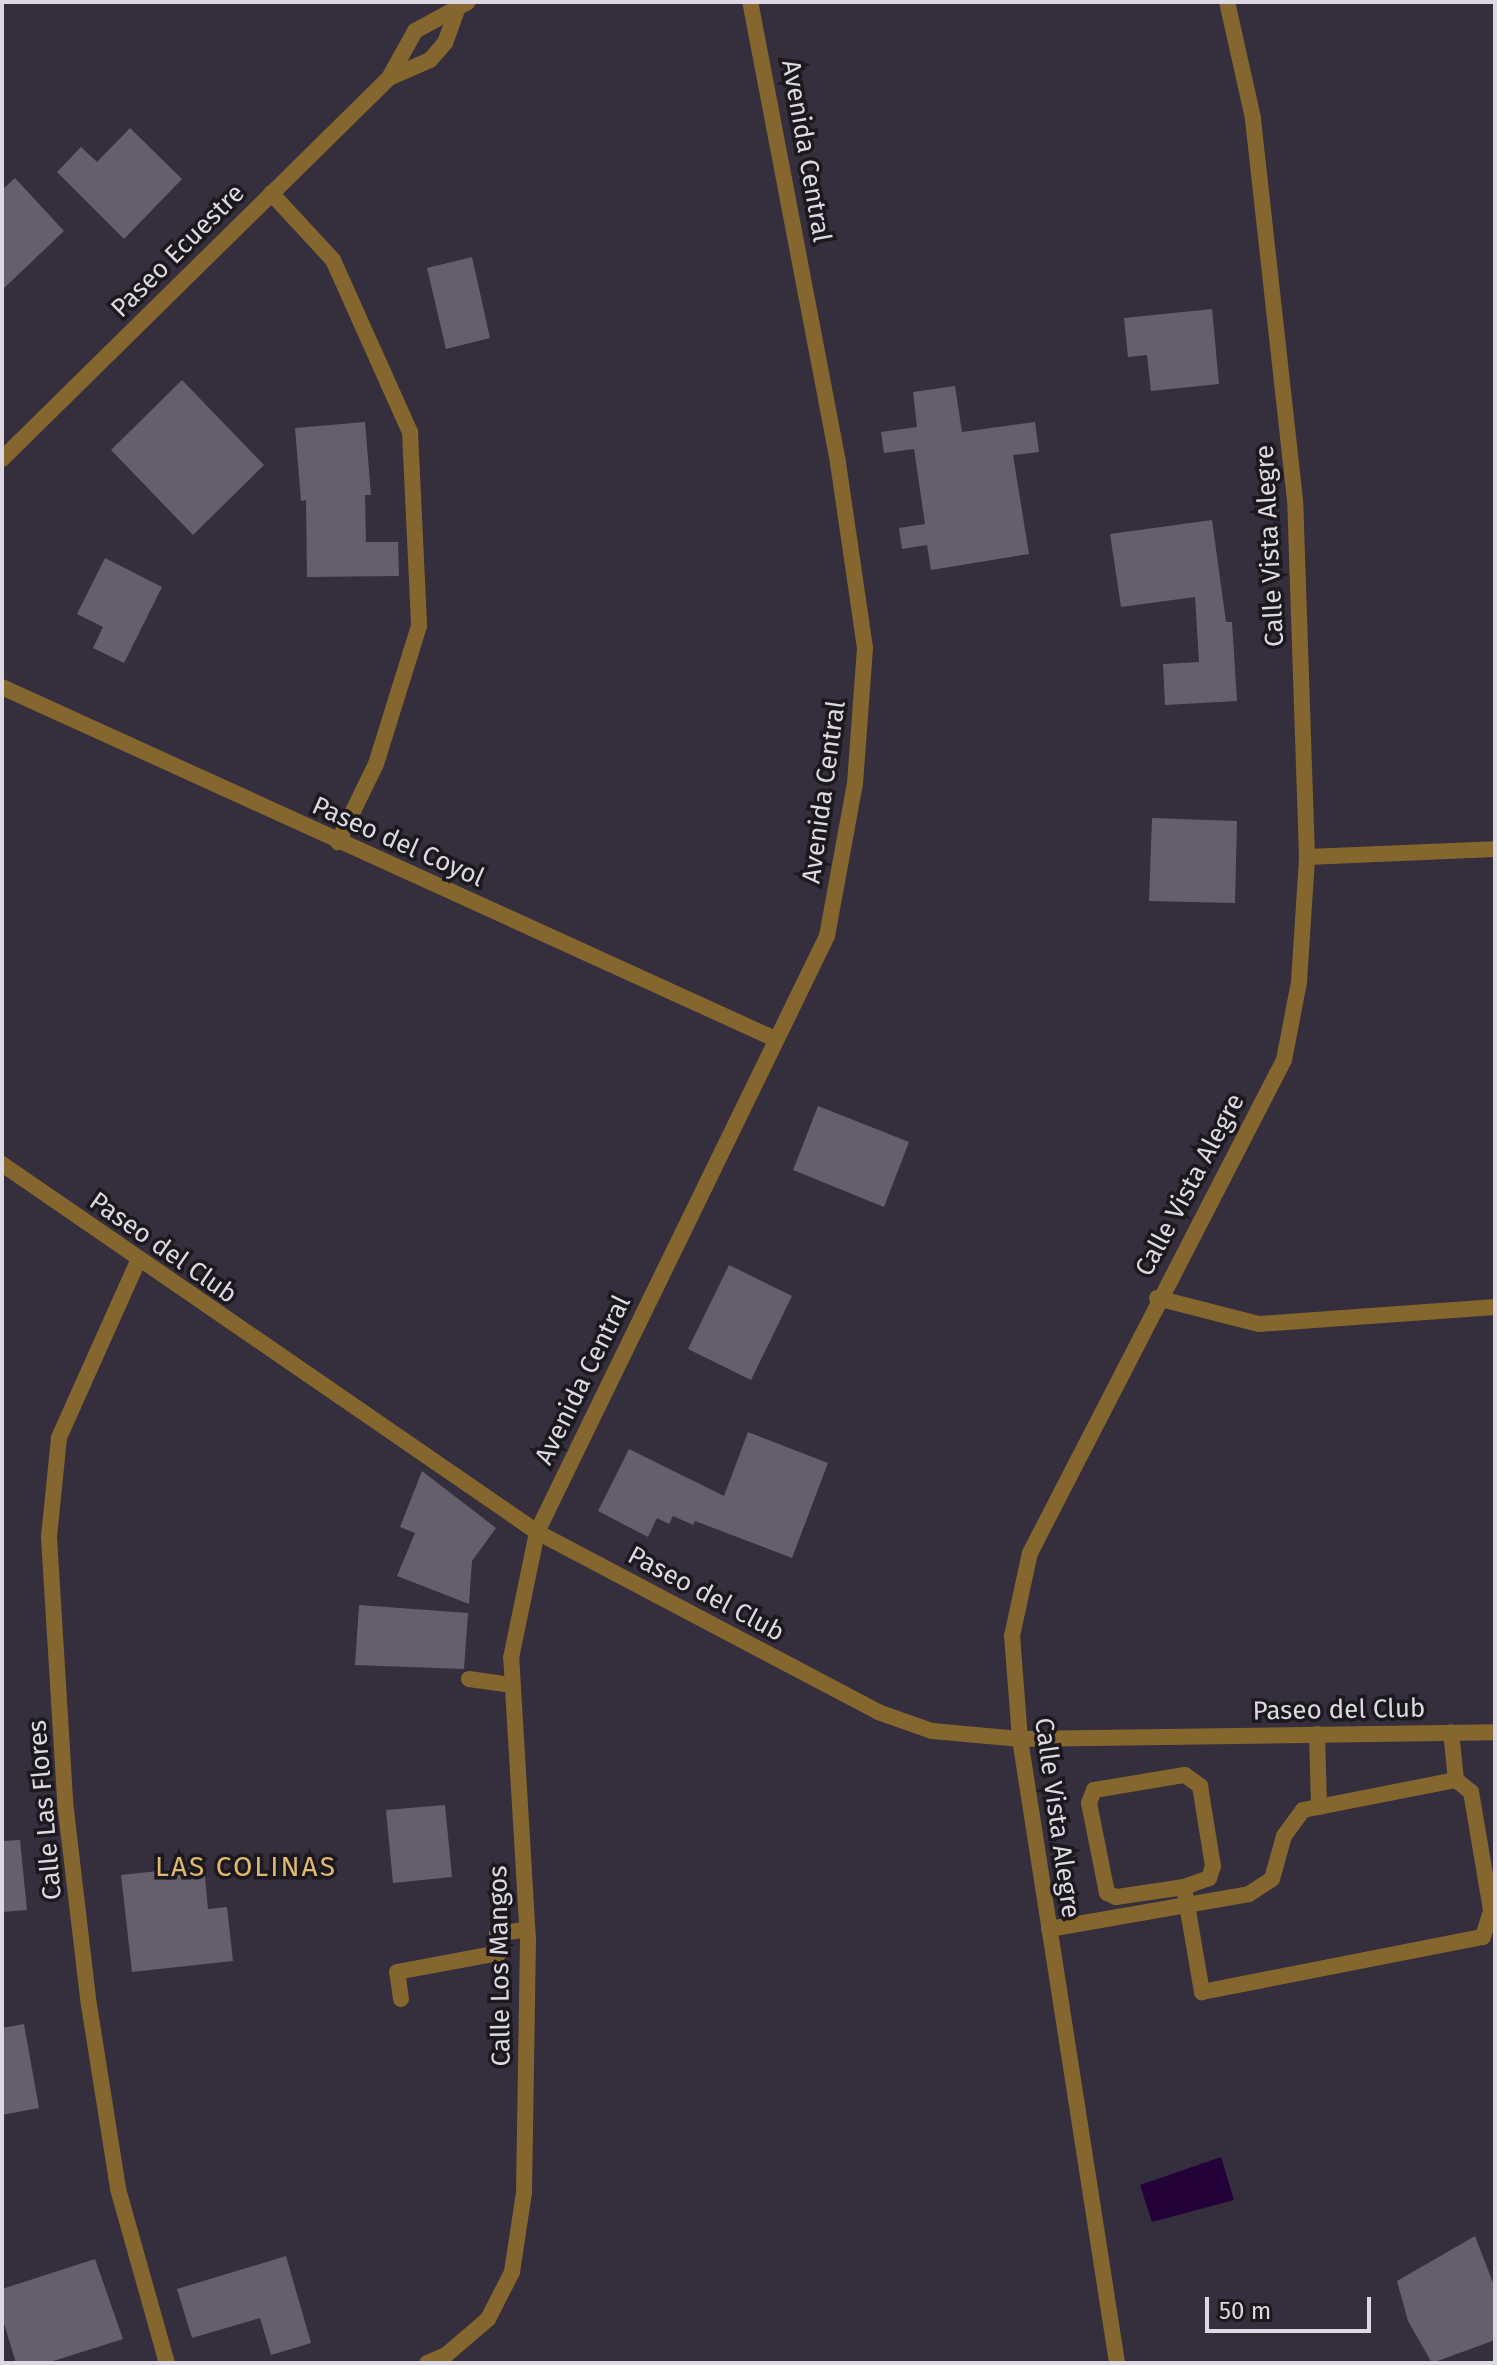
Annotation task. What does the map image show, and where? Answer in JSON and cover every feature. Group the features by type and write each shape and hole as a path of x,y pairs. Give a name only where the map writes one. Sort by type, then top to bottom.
{"street":[{"name":"Avenida Central","path":"537,1532 827,936 855,784 865,648 836,448 750,2"},
{"name":"Calle Vista Alegre","path":"1117,2363 1020,1739 1012,1636 1030,1553 1157,1298 1284,1060 1299,982 1307,857 1295,500 1253,118 1227,2"},
{"path":"389,78 415,31 430,18 462,7"},
{"path":"389,78 430,60 445,43 462,7"},
{"name":"Paseo Ecuestre","path":"2,459 389,78"},
{"path":"271,193 333,260 410,432 419,626 376,764 338,842"},
{"name":"Paseo del Coyol","path":"2,687 775,1039"},
{"path":"1307,857 1495,849"},
{"name":"Paseo del Club","path":"2,1164 138,1261 537,1532 878,1712 932,1731 1020,1739 1495,1732"},
{"name":"Calle Las Flores","path":"138,1261 59,1438 49,1537 65,1802 89,2005 118,2189 167,2363"},
{"path":"1157,1298 1259,1324 1495,1307"},
{"name":"Calle Los Mangos","path":"427,2363 488,2319 512,2272 524,2193 527,1929 511,1685 515,1626 537,1532"},
{"path":"469,1679 511,1685"},
{"path":"1184,1887 1202,1992 1483,1937 1491,1910 1471,1792 1456,1780 1451,1732"},
{"path":"1317,1734 1319,1807"},
{"path":"1185,1775 1195,1780 1213,1866 1209,1878 1184,1887 1116,1897 1107,1893 1089,1803 1094,1790 1185,1775"},
{"path":"1049,1929 1249,1894 1272,1879 1293,1820 1319,1807 1456,1780"},
{"path":"401,1999 397,1972 499,1953 497,1934 527,1929"}],"shaded area":[{"path":"1221,2157 1234,2200 1152,2222 1140,2185"}],"building":[{"path":"130,128 182,179 124,239 57,172 81,147 97,162"},
{"path":"15,178 64,231 2,290 2,190"},
{"path":"472,257 490,338 446,349 427,268"},
{"path":"1212,309 1219,384 1151,391 1147,355 1128,357 1124,318"},
{"path":"182,380 264,465 193,535 111,450"},
{"path":"955,386 962,432 1035,422 1039,452 1013,455 1029,554 931,570 927,545 902,549 899,528 925,524 914,449 884,453 881,432 917,427 913,392"},
{"path":"365,422 371,495 365,495 366,542 398,542 399,576 307,577 306,500 301,501 295,428"},
{"path":"1212,520 1226,622 1232,622 1237,701 1165,705 1163,664 1199,662 1195,597 1121,607 1110,534"},
{"path":"105,558 162,587 124,663 93,648 103,627 77,614"},
{"path":"1152,818 1237,821 1235,903 1149,901"},
{"path":"818,1106 909,1142 884,1207 793,1170"},
{"path":"729,1265 792,1296 751,1380 688,1349"},
{"path":"748,1432 828,1463 792,1558 695,1521 693,1525 673,1516 669,1524 657,1518 648,1537 598,1511 629,1449 724,1496"},
{"path":"422,1471 496,1528 472,1561 469,1604 397,1576 415,1533 400,1527"},
{"path":"359,1605 468,1613 464,1669 355,1665"},
{"path":"445,1805 452,1877 393,1883 386,1810"},
{"path":"20,1840 27,1910 2,1912 2,1841"},
{"path":"204,1866 208,1909 227,1907 233,1961 132,1972 121,1875"},
{"path":"24,2024 39,2108 2,2115 2,2028"},
{"path":"1475,2236 1495,2288 1495,2340 1432,2363 1408,2321 1397,2281"},
{"path":"286,2256 311,2343 271,2355 260,2318 192,2338 177,2289"},
{"path":"95,2259 123,2339 47,2363 16,2363 2,2317 2,2289"}],"district":[{"name":"LAS COLINAS","path":"246,1867"}]}
